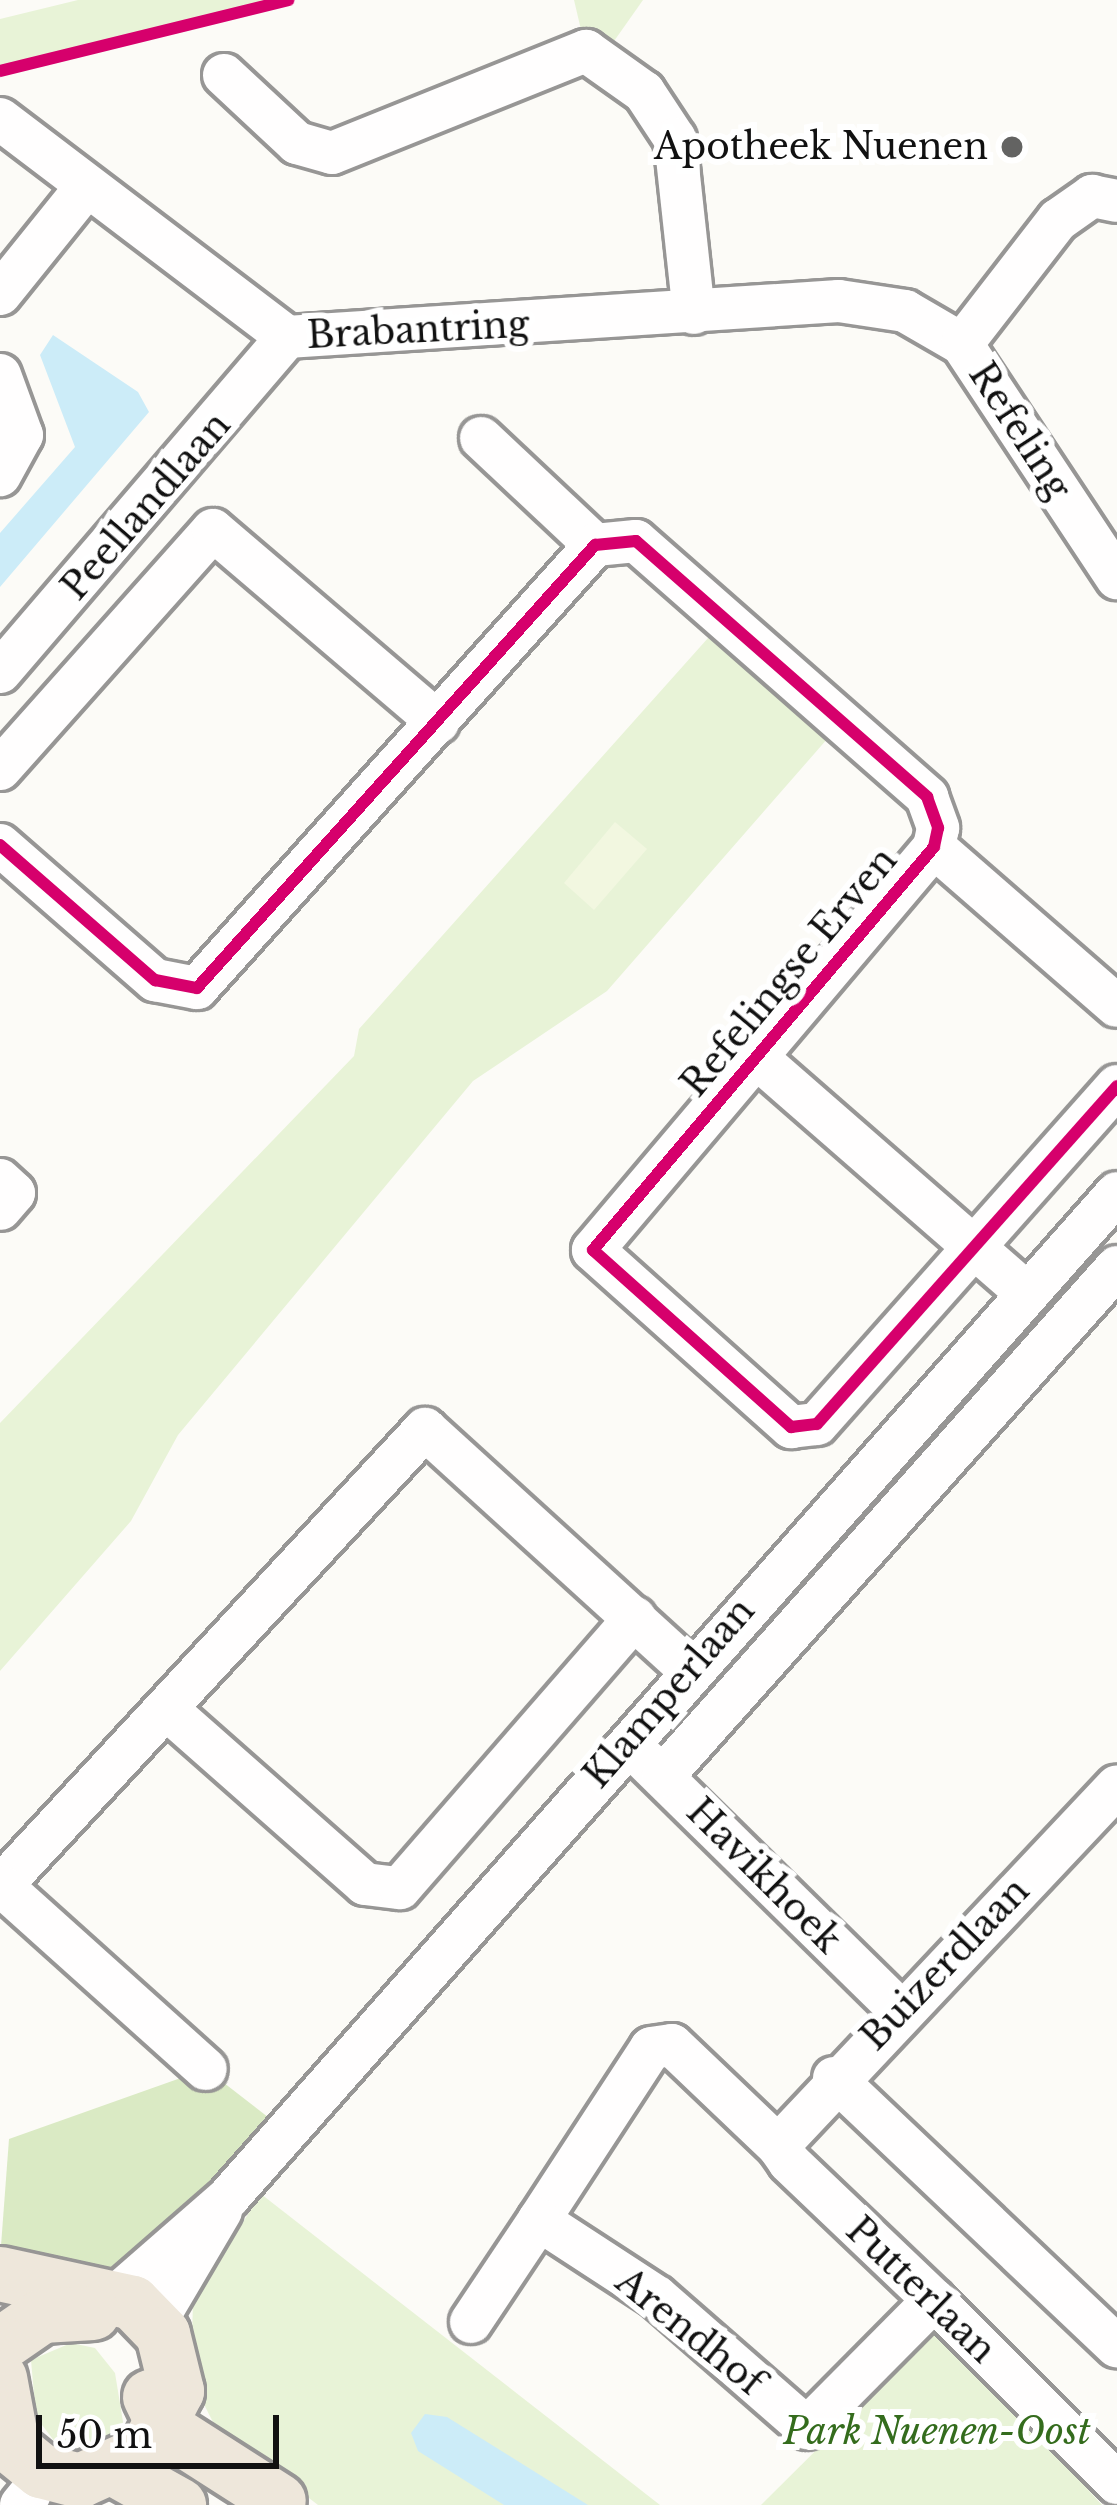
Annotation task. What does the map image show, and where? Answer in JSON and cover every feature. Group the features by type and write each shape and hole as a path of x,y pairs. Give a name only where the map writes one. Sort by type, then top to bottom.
{"main road":[{"path":"12,2306 125,2311 170,2416 282,2503"},
{"path":"0,2378 5,2434 25,2486 120,2493 178,2505"},
{"path":"120,2493 170,2416"}],"street":[{"path":"224,75 297,143 332,153 586,51 644,92 675,139 694,314"},
{"name":"Brabantring","path":"0,119 287,337 839,301 905,311 962,344"},
{"path":"2,285 86,187"},
{"path":"962,344 1058,220 1092,196 1117,201"},
{"name":"Peellandlaan","path":"0,672 287,337"},
{"name":"Refeling","path":"962,344 1117,578"},
{"path":"0,376 22,435 0,475"},
{"path":"0,845 154,980 197,988 595,545 482,438"},
{"path":"0,769 213,530 438,722"},
{"name":"Refelingse Erven","path":"595,545 636,541 927,796 934,847 1117,1006"},
{"name":"Refelingse Erven","path":"934,847 593,1250 791,1427 817,1424 1117,1086"},
{"name":"Refelingse Erven","path":"756,1057 1024,1291"},
{"path":"0,1180 14,1193 0,1209"},
{"name":"Klamperlaan","path":"125,2311 1024,1291 1117,1193"},
{"name":"Klamperlaan","path":"663,1776 1117,1267"},
{"path":"206,2069 2,1887 170,1712 425,1429 689,1670"},
{"path":"170,1712 364,1884 400,1888 635,1618"},
{"name":"Havikhoek","path":"626,1742 900,2011"},
{"name":"Buizerdlaan","path":"778,2146 834,2078 900,2011 1108,1815"},
{"path":"471,2322 651,2048 672,2045 778,2146"},
{"path":"834,2078 1117,2347"},
{"name":"Putterlaan","path":"778,2146 1117,2483"},
{"name":"Arendhof","path":"538,2220 657,2297 807,2428 934,2300"}],"green space":[{"path":"78,0 288,0 0,71 0,19"},
{"path":"574,0 643,0 612,44 586,51"},
{"path":"725,619 842,722 607,991 473,1081 178,1435 131,1521 0,1671 0,1423 354,1056 359,1029"},
{"path":"615,822 647,849 594,910 564,883"},
{"path":"206,2069 286,2131 126,2267 56,2272 0,2259 9,2139"},
{"path":"261,2194 660,2505 318,2505 214,2424 191,2379 193,2300"},
{"name":"Park Nuenen-Oost","path":"940,2327 1102,2505 761,2505"},
{"path":"71,2343 95,2348 115,2373 124,2428 92,2446 55,2442 36,2417 31,2360"}],"water":[{"path":"53,335 138,392 149,412 0,587 0,533 75,447 40,355"},
{"path":"425,2414 447,2417 588,2505 504,2505 418,2451 411,2433"}],"cycle path":[{"path":"0,71 288,0"},
{"path":"0,845 155,980 197,988 595,545 636,541 927,797 938,828 934,847 593,1250 791,1427 817,1424 1117,1086"}],"place":[{"name":"Apotheek Nuenen","path":"1012,147"}]}
